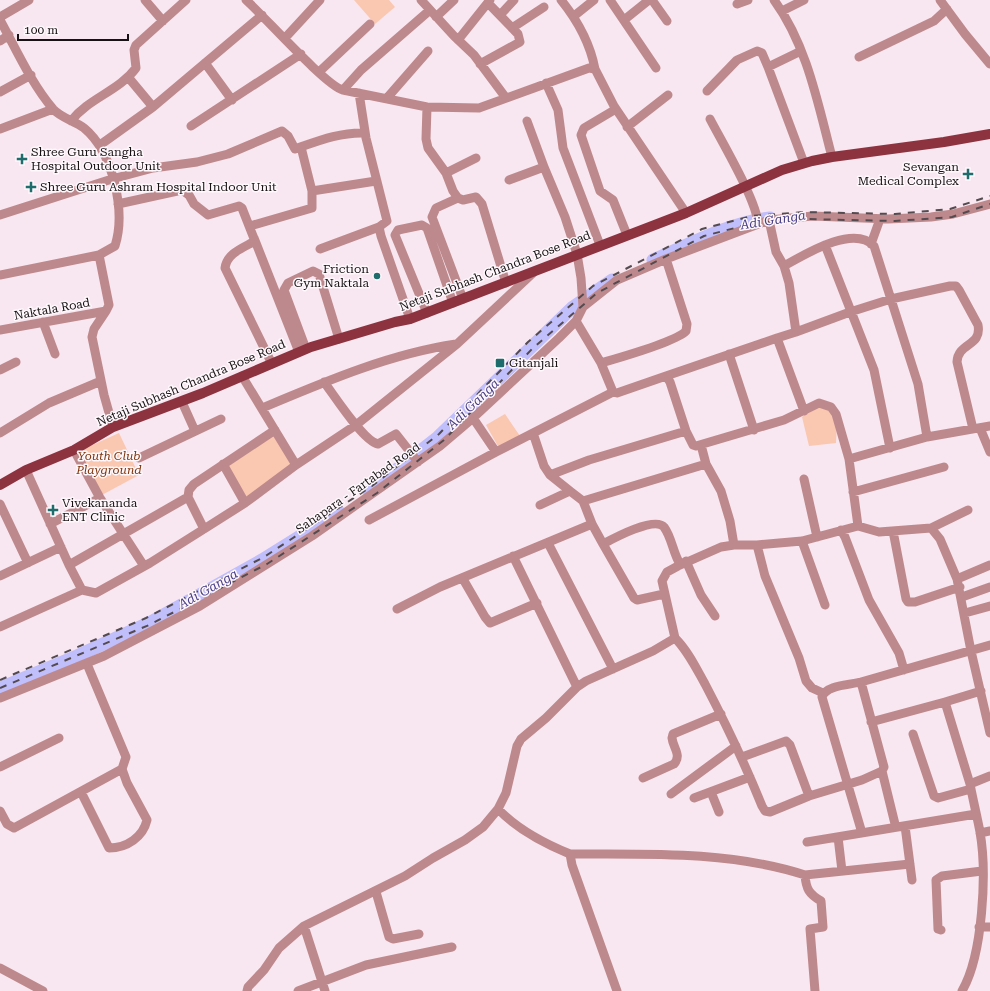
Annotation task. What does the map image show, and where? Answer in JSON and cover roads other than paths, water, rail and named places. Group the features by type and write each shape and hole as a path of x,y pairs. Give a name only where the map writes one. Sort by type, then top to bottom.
{"main road":[{"name":"Netaji Subhash Chandra Bose Road","path":"0,485 26,470 74,450 113,427 182,402 303,351 395,322 410,319 533,273 577,254 686,213 782,170 804,163 832,157 944,142 990,134"}],"street":[{"path":"0,275 99,255 114,246 119,226 118,204 107,158 100,145 83,127 53,110 31,75 0,18 30,0"},
{"path":"146,0 163,21"},
{"path":"71,121 82,108 128,77 136,68 134,48 186,0"},
{"path":"246,0 319,72 339,89 427,107 479,108 589,68 595,70"},
{"path":"285,38 320,0"},
{"path":"421,0 474,55 506,98"},
{"path":"343,90 362,70 433,13 454,0"},
{"path":"500,15 514,0"},
{"path":"561,0 574,16 591,51 595,70 616,109 686,213"},
{"path":"574,16 594,0"},
{"path":"610,0 656,68"},
{"path":"624,20 651,0 667,21"},
{"path":"737,4 748,0"},
{"path":"774,0 782,11 801,51 832,157"},
{"path":"782,11 804,0"},
{"path":"940,0 965,34 990,64"},
{"path":"458,40 489,2 518,34 520,42 480,64"},
{"path":"512,28 544,8"},
{"path":"859,57 934,21 947,9"},
{"path":"100,145 153,108 262,15"},
{"path":"319,72 370,24"},
{"path":"0,41 9,35"},
{"path":"387,98 428,51"},
{"path":"707,91 737,60 757,51 762,53 804,163"},
{"path":"768,67 801,51"},
{"path":"191,126 301,54"},
{"path":"206,63 232,100"},
{"path":"0,92 31,75"},
{"path":"128,77 153,108"},
{"path":"546,83 558,110 563,148 600,245"},
{"path":"320,249 379,227 387,221 365,133 358,93"},
{"path":"628,127 668,95"},
{"path":"427,107 426,139 428,148 446,173 453,191 458,198 463,200 476,197 482,204 506,283"},
{"path":"616,109 584,128 581,135 600,191 613,200 627,235"},
{"path":"0,129 53,110"},
{"path":"710,119 744,186 758,218 758,224"},
{"path":"526,121 565,217 577,254 583,303"},
{"path":"0,215 112,179 153,168 197,162 228,154 282,131 288,136 295,149 335,136 351,133 365,133"},
{"path":"250,226 312,208 312,191 301,147"},
{"path":"446,173 476,158"},
{"path":"509,180 544,167"},
{"path":"312,191 376,181"},
{"path":"118,204 182,190 186,192 194,204 208,215 239,206 242,208 303,351"},
{"path":"458,198 436,208 432,217 458,301"},
{"name":"Sahapara - Fartabad Road","path":"0,698 87,664 116,650 200,606 312,536 415,458 473,418 576,321 583,303 617,280 666,259 769,220 813,216 880,219 931,217 953,214 990,204"},
{"path":"880,219 871,244 891,299 918,384 927,437"},
{"path":"769,220 776,252 784,266 789,283 796,332"},
{"path":"427,313 395,235 398,230 425,226 458,301"},
{"path":"379,227 410,319"},
{"path":"254,238 255,241 229,256 225,268 272,364"},
{"path":"784,266 818,246 846,239 859,239 871,244"},
{"path":"384,244 397,240"},
{"path":"825,245 874,370 890,448"},
{"path":"99,255 109,305 106,311"},
{"path":"601,363 638,352 671,339 686,331 687,324 666,259"},
{"path":"394,272 408,267"},
{"path":"303,351 284,290 288,283 313,271 319,274 339,339"},
{"path":"0,627 82,590 96,593 144,566 244,503 296,465 356,425 457,344 533,273"},
{"path":"369,520 496,452 613,392 618,393 891,299 950,286 956,286 959,290 980,331 973,342 961,349 957,355 957,362 976,428 990,452"},
{"name":"Naktala Road","path":"0,330 106,311"},
{"name":"Naktala Road","path":"106,311 94,329 92,337 101,381 113,427"},
{"path":"576,321 601,363 613,392"},
{"path":"43,322 55,354"},
{"path":"777,338 804,411"},
{"path":"262,408 324,382 426,348 457,344"},
{"path":"729,354 754,430"},
{"path":"0,370 16,362"},
{"path":"242,376 296,465"},
{"path":"666,376 670,382 686,432 693,445 701,445 754,430 804,411 819,403 831,407 836,414 849,460 858,526"},
{"path":"0,433 50,402 101,381"},
{"path":"324,382 356,425 373,444 378,444 396,434 415,458"},
{"path":"182,402 195,431"},
{"path":"473,418 496,452"},
{"path":"139,458 220,419"},
{"path":"849,460 927,437 990,426"},
{"path":"204,529 188,497 189,490 194,484 275,430"},
{"path":"550,475 589,460 686,432"},
{"path":"533,433 544,466 550,475 583,501 592,524 634,598 637,600 664,594"},
{"path":"701,445 706,464 721,491 730,521 734,545"},
{"path":"74,450 100,498 144,566"},
{"path":"223,464 244,503"},
{"path":"583,501 706,464"},
{"path":"853,492 944,468"},
{"path":"26,470 68,565 82,590"},
{"path":"804,479 817,537"},
{"path":"540,505 570,491"},
{"path":"68,565 124,535 188,497"},
{"path":"50,524 100,498"},
{"path":"0,504 28,563"},
{"path":"882,771 879,774 809,796 770,812 765,811 742,757 721,714 686,650 675,638 662,581 664,576 683,563 711,550 734,545 756,545 802,541 858,526 880,532 931,528 968,510"},
{"path":"603,544 628,532 652,523 658,523 664,528 700,595 715,616"},
{"path":"398,609 440,587 463,579 513,556 592,524"},
{"path":"931,528 940,538 958,583 962,597 971,651 990,733"},
{"path":"841,530 869,600 899,653 904,670"},
{"path":"893,532 903,587 908,602 915,602 958,583 990,566"},
{"path":"802,541 825,605"},
{"path":"548,543 613,669"},
{"path":"756,545 765,576 799,658 806,681 812,688 824,693"},
{"path":"0,576 61,547"},
{"path":"513,556 537,602 577,687"},
{"path":"463,579 490,623 537,602"},
{"path":"962,597 990,587"},
{"path":"965,613 990,606"},
{"path":"247,991 248,987 264,970 279,948 304,926 376,892 476,834 498,809 509,781 517,746 521,739 546,718 577,687 586,681 675,638"},
{"path":"862,833 846,785 822,698 824,693 828,690 990,645"},
{"path":"81,792 109,848 115,848 138,838 147,820 127,783 122,769 126,757 87,664"},
{"path":"861,682 884,768 882,771 895,824"},
{"path":"871,722 981,691"},
{"path":"945,702 971,786 980,833 982,871 980,927 972,972 962,991"},
{"path":"643,778 674,764 678,760 672,738 673,734 721,714"},
{"path":"913,734 934,796 938,798 971,786 990,776"},
{"path":"0,767 59,738"},
{"path":"742,757 786,741 790,745 809,796"},
{"path":"672,794 736,746"},
{"path":"0,811 7,824 14,828 122,769"},
{"path":"694,798 750,777"},
{"path":"711,792 719,812"},
{"path":"498,809 511,823 529,834 570,854 688,856 752,862 779,867 805,875 910,864"},
{"path":"807,842 976,814"},
{"path":"905,826 912,880"},
{"path":"980,833 990,831"},
{"path":"838,837 842,871"},
{"path":"570,854 572,865 616,991"},
{"path":"941,930 938,928 936,880 942,876 982,871"},
{"path":"805,875 806,888 811,895 821,901 822,927 810,929 815,991"},
{"path":"376,892 389,938 394,939 419,934"},
{"path":"304,926 325,991"},
{"path":"980,927 990,928"},
{"path":"298,991 366,965 452,947"},
{"path":"0,968 43,991"}],"waterway":[{"name":"Adi Ganga","path":"653,260 725,229 739,224 770,218"},
{"name":"Adi Ganga","path":"369,491 438,437 573,307 612,280"},
{"name":"Adi Ganga","path":"0,688 77,656 151,622 262,560 339,512"}],"railway":[{"path":"0,680 146,618 264,557 372,486 439,434 528,342 593,286 702,229 752,216 804,212 895,214 950,209 990,196"},
{"path":"0,688 149,625 267,564 377,493 444,440 533,348 597,293 704,236 754,223 805,219 895,221 952,217 990,204"}],"place":[{"name":"Shree Guru Sangha Hospital Outdoor Unit","path":"22,159"},
{"name":"Sevangan Medical Complex","path":"968,174"},
{"name":"Shree Guru Ashram Hospital Indoor Unit","path":"31,187"},
{"name":"Friction Gym Naktala","path":"377,276"},
{"name":"Gitanjali","path":"500,363"},
{"name":"Vivekananda ENT Clinic","path":"53,510"}],"park label":[{"name":"Youth Club Playground","path":"109,463"}]}
